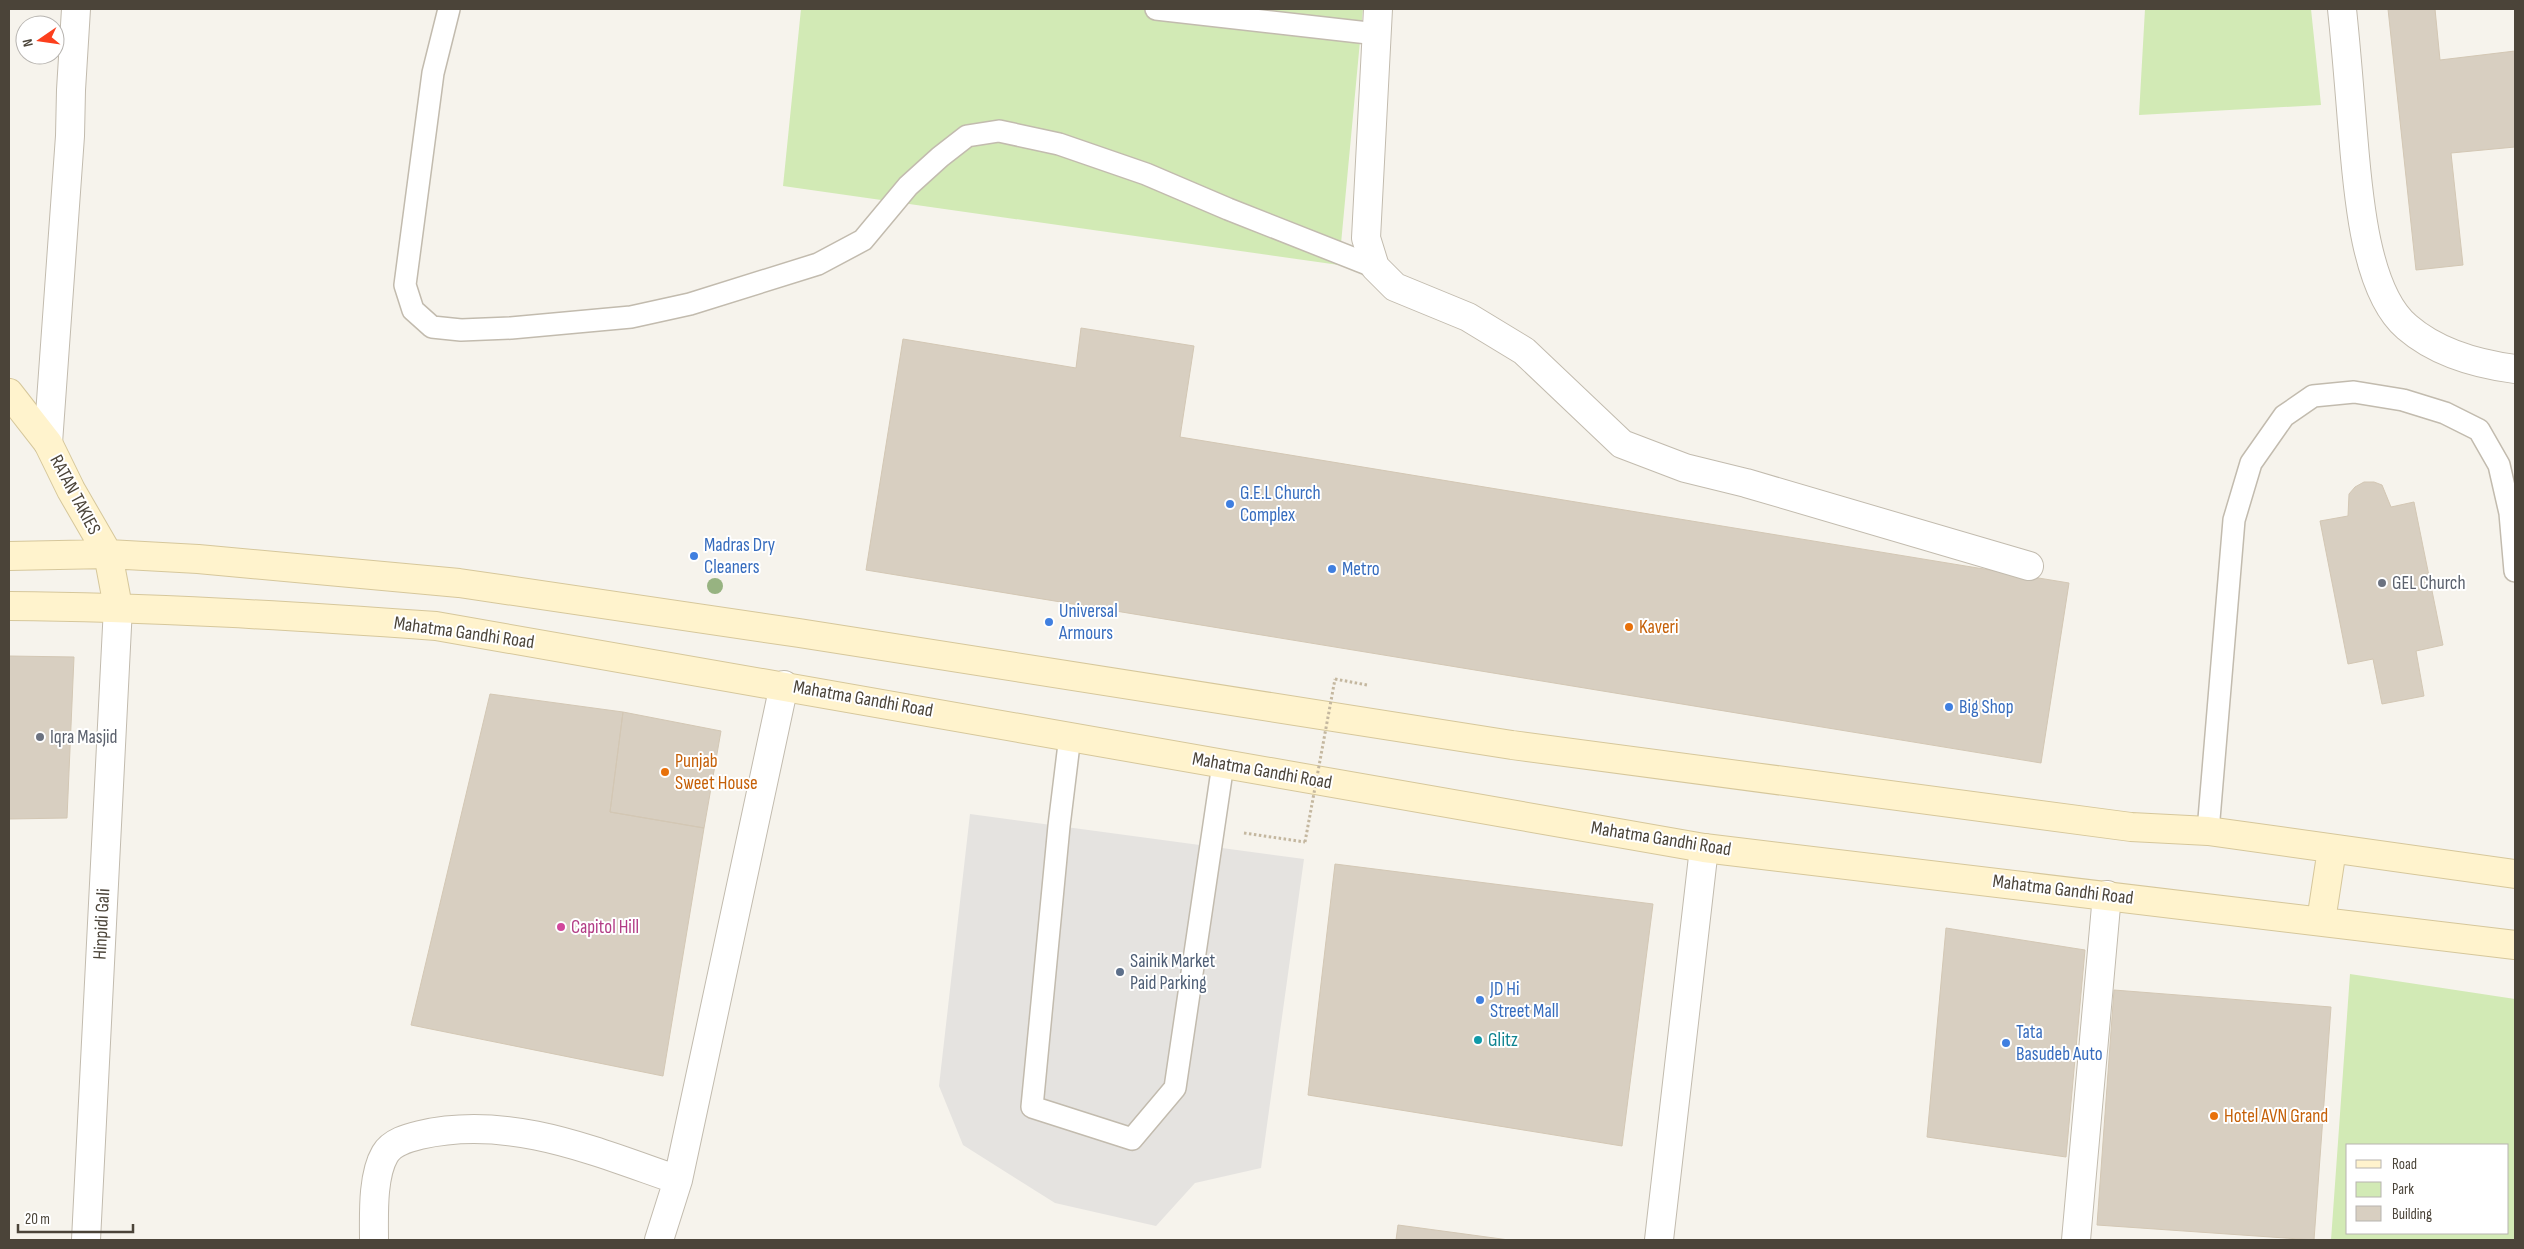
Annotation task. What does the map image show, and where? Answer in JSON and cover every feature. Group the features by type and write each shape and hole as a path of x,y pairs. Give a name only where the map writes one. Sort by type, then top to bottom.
{"main road":[{"name":"RATAN TAKIES","path":"9,393 48,443 71,490 108,554 118,607"},
{"path":"9,556 108,554 268,564 459,583 789,632 1512,745 2131,827 2208,831 2515,874"},
{"name":"Mahatma Gandhi Road","path":"9,606 118,607 243,612 436,626 784,685 1704,848 2515,945"},
{"path":"2321,921 2332,849"}],"street":[{"path":"48,443 70,146 76,9"},
{"path":"2342,9 2359,202 2371,259 2385,297 2406,326 2429,342 2460,357 2515,369"},
{"path":"1378,21 1366,238 1375,267 1395,287 1468,317 1524,351 1622,444 1685,468 1746,483 2029,566"},
{"name":"Hinpidi Gali","path":"86,1240 118,607"},
{"path":"659,1240 678,1180 784,685"},
{"path":"1659,1240 1704,848"},
{"path":"2076,1240 2107,895"},
{"path":"374,1240 376,1182 385,1153 402,1139 430,1133 466,1130 536,1134 573,1143 678,1180"}],"lane":[{"path":"449,9 433,73 405,285 414,310 432,327 461,330 511,328 631,317 690,304 818,264 863,240 908,186 966,136 999,131 1059,144 1146,174 1228,209 1375,267"},
{"path":"1156,9 1378,21"},
{"path":"2208,831 2234,520 2251,463 2284,416 2313,396 2354,392 2403,400 2437,410 2479,430 2499,465 2510,513 2515,571"},
{"path":"1070,736 1059,826 1032,1107 1132,1139 1174,1088 1223,764"}],"path":[{"path":"1242,833 1305,842 1336,679"}],"green space":[{"path":"801,9 1363,9 1339,265 783,186"},
{"path":"2145,9 2311,9 2321,105 2139,115"},
{"path":"2350,974 2515,999 2515,1240 2331,1240"}],"shaded area":[{"name":"Sainik Market Paid Parking","path":"970,814 1304,859 1261,1168 1195,1183 1156,1226 1055,1203 963,1145 939,1086"}],"building":[{"path":"2388,9 2435,9 2440,60 2515,51 2515,147 2451,153 2463,265 2416,270"},
{"name":"G.E.L Church Complex","path":"1081,328 1194,346 1180,437 2069,583 2041,763 866,570 903,339 1076,368"},
{"name":"GEL Church","path":"2364,482 2374,482 2382,485 2391,507 2414,502 2443,645 2416,651 2424,696 2382,704 2373,659 2348,664 2320,521 2348,516 2349,494 2355,487"},
{"name":"Iqra Masjid","path":"9,656 74,657 67,818 9,819"},
{"name":"Capitol Hill","path":"490,694 623,712 610,812 704,828 663,1076 411,1025"},
{"name":"Punjab Sweet House","path":"623,712 721,731 704,828 610,812"},
{"name":"JD Hi Street Mall","path":"1335,864 1653,904 1622,1146 1308,1095"},
{"name":"Tata Basudeb Auto","path":"1946,928 2085,950 2066,1157 1927,1137"},
{"name":"Hotel AVN Grand","path":"2114,990 2331,1007 2314,1240 2097,1225"},
{"path":"1398,1225 1509,1240 1396,1240"}],"place":[{"name":"G.E.L Church Complex","path":"1230,504"},
{"name":"Madras Dry Cleaners","path":"694,556"},
{"name":"Metro","path":"1332,569"},
{"name":"GEL Church","path":"2382,583"},
{"name":"Universal Armours","path":"1049,622"},
{"name":"Kaveri","path":"1629,627"},
{"name":"Big Shop","path":"1949,707"},
{"name":"Iqra Masjid","path":"40,737"},
{"name":"Punjab Sweet House","path":"665,772"},
{"name":"Capitol Hill","path":"561,927"},
{"name":"Sainik Market Paid Parking","path":"1120,972"},
{"name":"JD Hi Street Mall","path":"1480,1000"},
{"name":"Glitz","path":"1478,1040"},
{"name":"Tata Basudeb Auto","path":"2006,1043"},
{"name":"Hotel AVN Grand","path":"2214,1116"}]}
